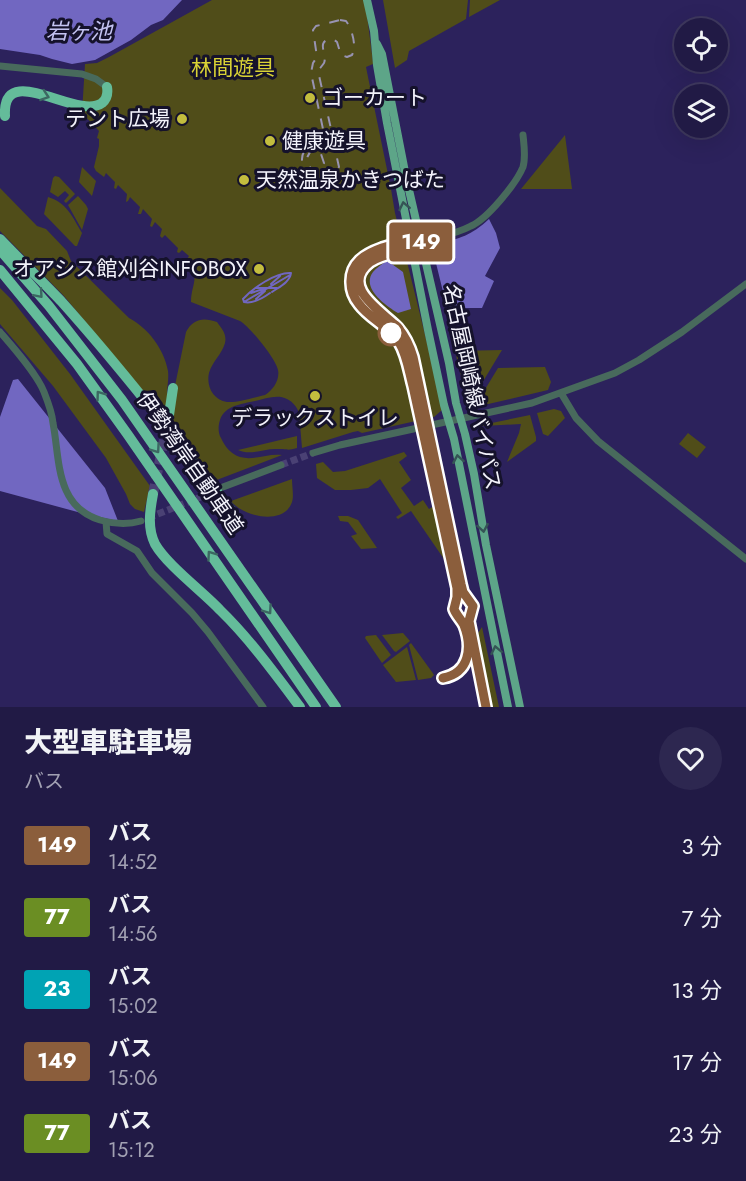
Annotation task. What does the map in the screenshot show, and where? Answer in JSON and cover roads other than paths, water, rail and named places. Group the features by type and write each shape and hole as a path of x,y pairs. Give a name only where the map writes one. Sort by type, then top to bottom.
{"highway":[{"path":"9,112 7,101 14,93 20,91 41,94 77,106 93,107 106,99 108,91 106,87"},
{"path":"0,239 60,301 120,370 231,510"},
{"path":"415,244 372,261 361,273 360,285 367,301 403,334 410,349 457,588 454,609 463,622 468,647 467,659 462,668 454,675 443,678"},
{"name":"伊勢湾岸自動車道","path":"0,250 49,306 122,400 336,707"},
{"name":"伊勢湾岸自動車道","path":"0,270 83,373 316,707"},
{"path":"169,415 173,388"},
{"path":"429,447 463,592 473,606 469,621 486,707"},
{"path":"153,494 150,521 155,544 170,562 222,611 300,707"}],"main road":[{"name":"名古屋岡崎線バイパス","path":"368,0 387,123 415,244 449,363 456,403 474,474 486,545 520,707"},
{"name":"名古屋岡崎線バイパス","path":"415,244 428,330 454,439 508,707"}],"street":[{"path":"0,66 81,74 96,79 106,87"},
{"path":"415,244 456,233 473,225 492,209 518,176 523,165 525,156 523,135"},
{"path":"313,453 340,445 532,404 615,373 690,326 746,284"},
{"path":"0,332 42,386 53,422 59,469 65,489 77,505 94,518 123,524 141,521"},
{"path":"561,393 576,418 598,441 746,559"},
{"path":"223,488 281,465"},
{"path":"106,522 107,534 137,551 152,573 208,632 263,707"}],"water":[{"name":"岩ヶ池","path":"0,0 182,0 163,20 151,25 131,40 95,60 72,64 40,55 0,49"},
{"path":"489,219 500,248 485,276 494,281 482,308 447,308 434,255 438,244 465,236"},
{"path":"385,262 389,262 403,272 411,309 398,313 381,301 372,290 370,278 374,271"},
{"path":"18,379 105,488 118,521 0,491 0,417 13,380"}],"waterway":[{"path":"270,293 250,302 244,302 243,299 265,282 279,275 291,273 286,282 272,292"},
{"path":"244,302 290,275"},
{"path":"271,284 280,276"},
{"path":"256,288 277,288"},
{"path":"251,293 263,289"},
{"path":"256,299 265,291"}],"tunnel":[{"path":"153,494 168,420"},
{"path":"281,465 313,453"},
{"path":"148,518 218,490"}],"railway":[{"path":"340,20 346,21 350,28 354,42 353,51 352,55 347,57 341,55 337,42 333,39 323,44 325,59 318,71 331,129 307,158 311,170 321,169 324,163 322,149 330,146 335,149 339,167 335,172 310,177 305,174 303,154 323,129 311,73 317,57 313,30 316,26 340,20"}],"place":[{"name":"ゴーカート","path":"310,98"},
{"name":"テント広場","path":"182,119"},
{"name":"健康遊具","path":"270,141"},
{"name":"天然温泉かきつばた","path":"244,180"},
{"name":"オアシス館刈谷INFOBOX","path":"259,269"},
{"name":"デラックストイレ","path":"315,396"}],"park label":[{"name":"林間遊具","path":"233,68"}]}
